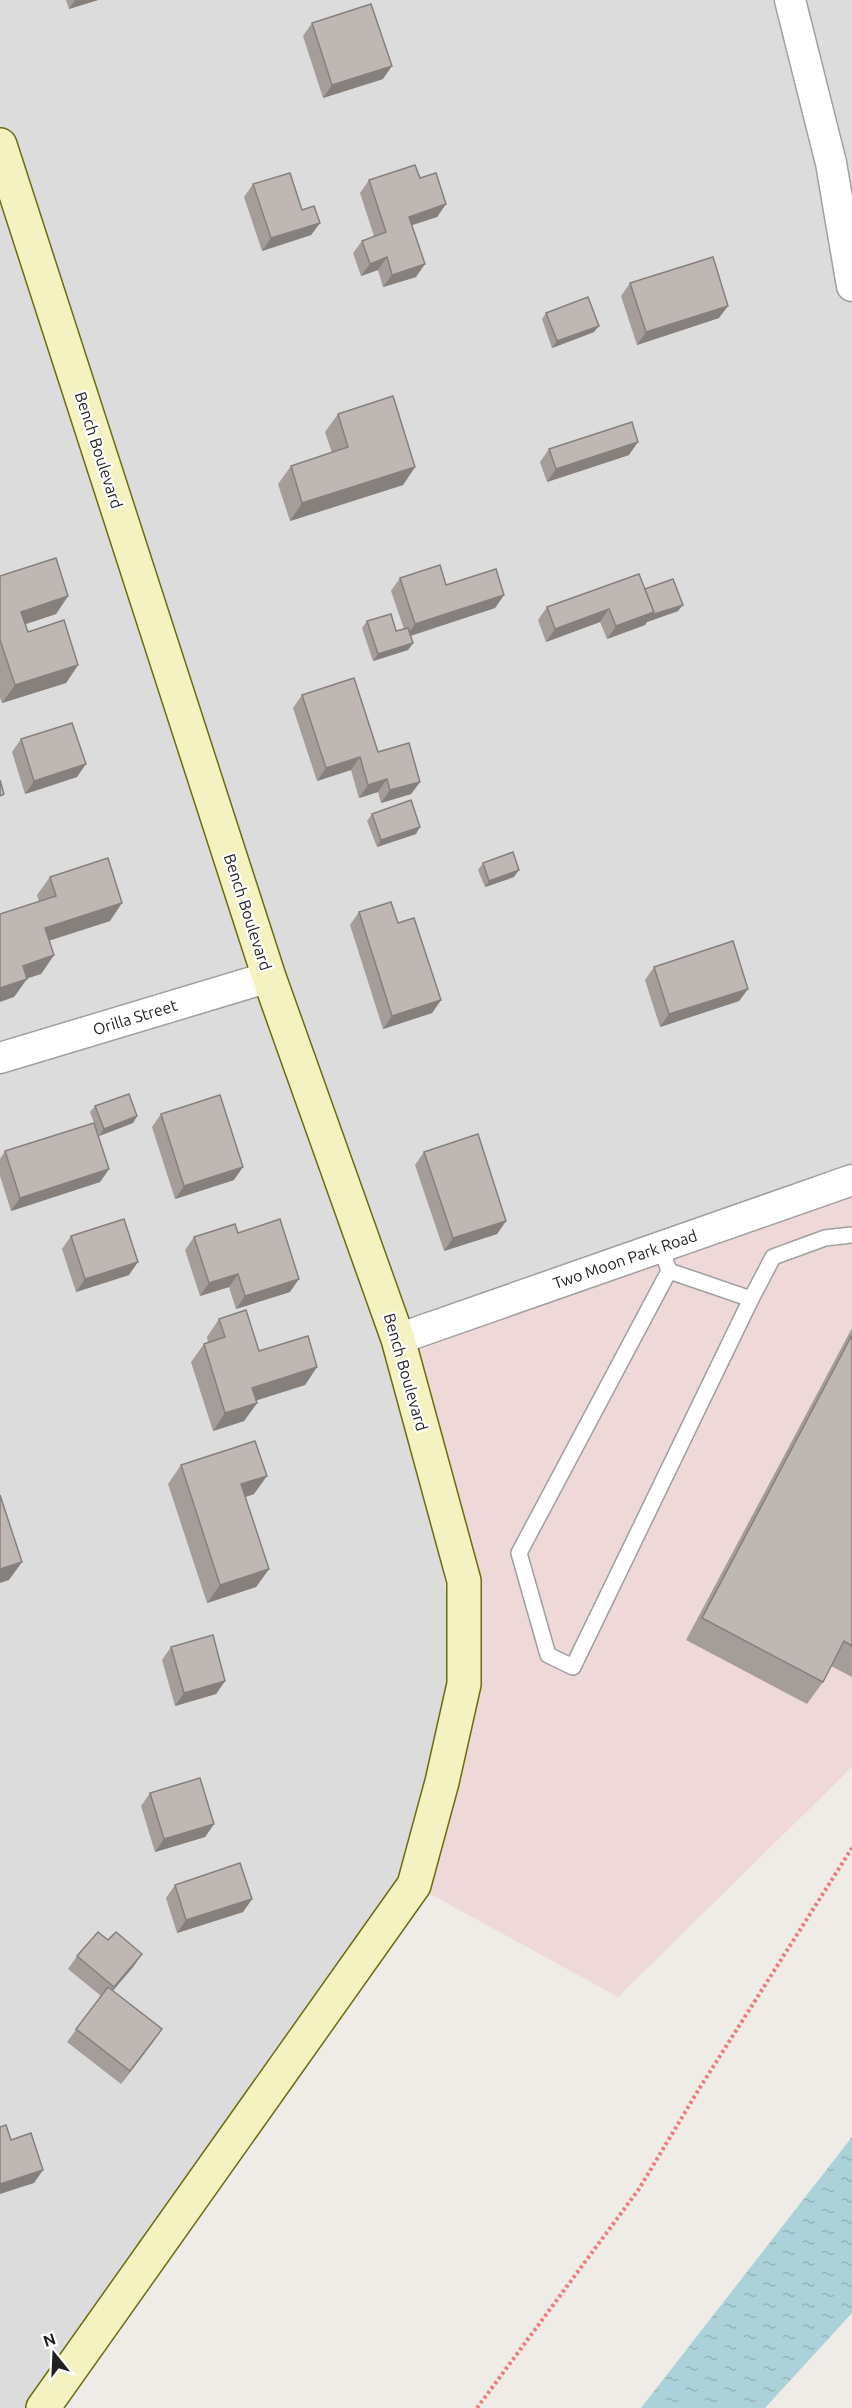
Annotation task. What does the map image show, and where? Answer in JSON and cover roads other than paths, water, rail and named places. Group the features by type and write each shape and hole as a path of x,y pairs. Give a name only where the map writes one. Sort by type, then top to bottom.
{"main road":[{"name":"Bench Boulevard","path":"0,146 269,977 398,1339 464,1581 464,1684 442,1782 414,1885 43,2408"}],"street":[{"path":"790,0 831,163 852,286"},
{"name":"Orilla Street","path":"0,1058 269,977"},
{"name":"Two Moon Park Road","path":"398,1339 665,1259 852,1180"}],"lane":[{"path":"751,1299 665,1259 519,1553 548,1655 573,1667 773,1257 825,1238 852,1235"}],"water":[{"path":"852,2137 852,2313 765,2408 641,2408"}]}
